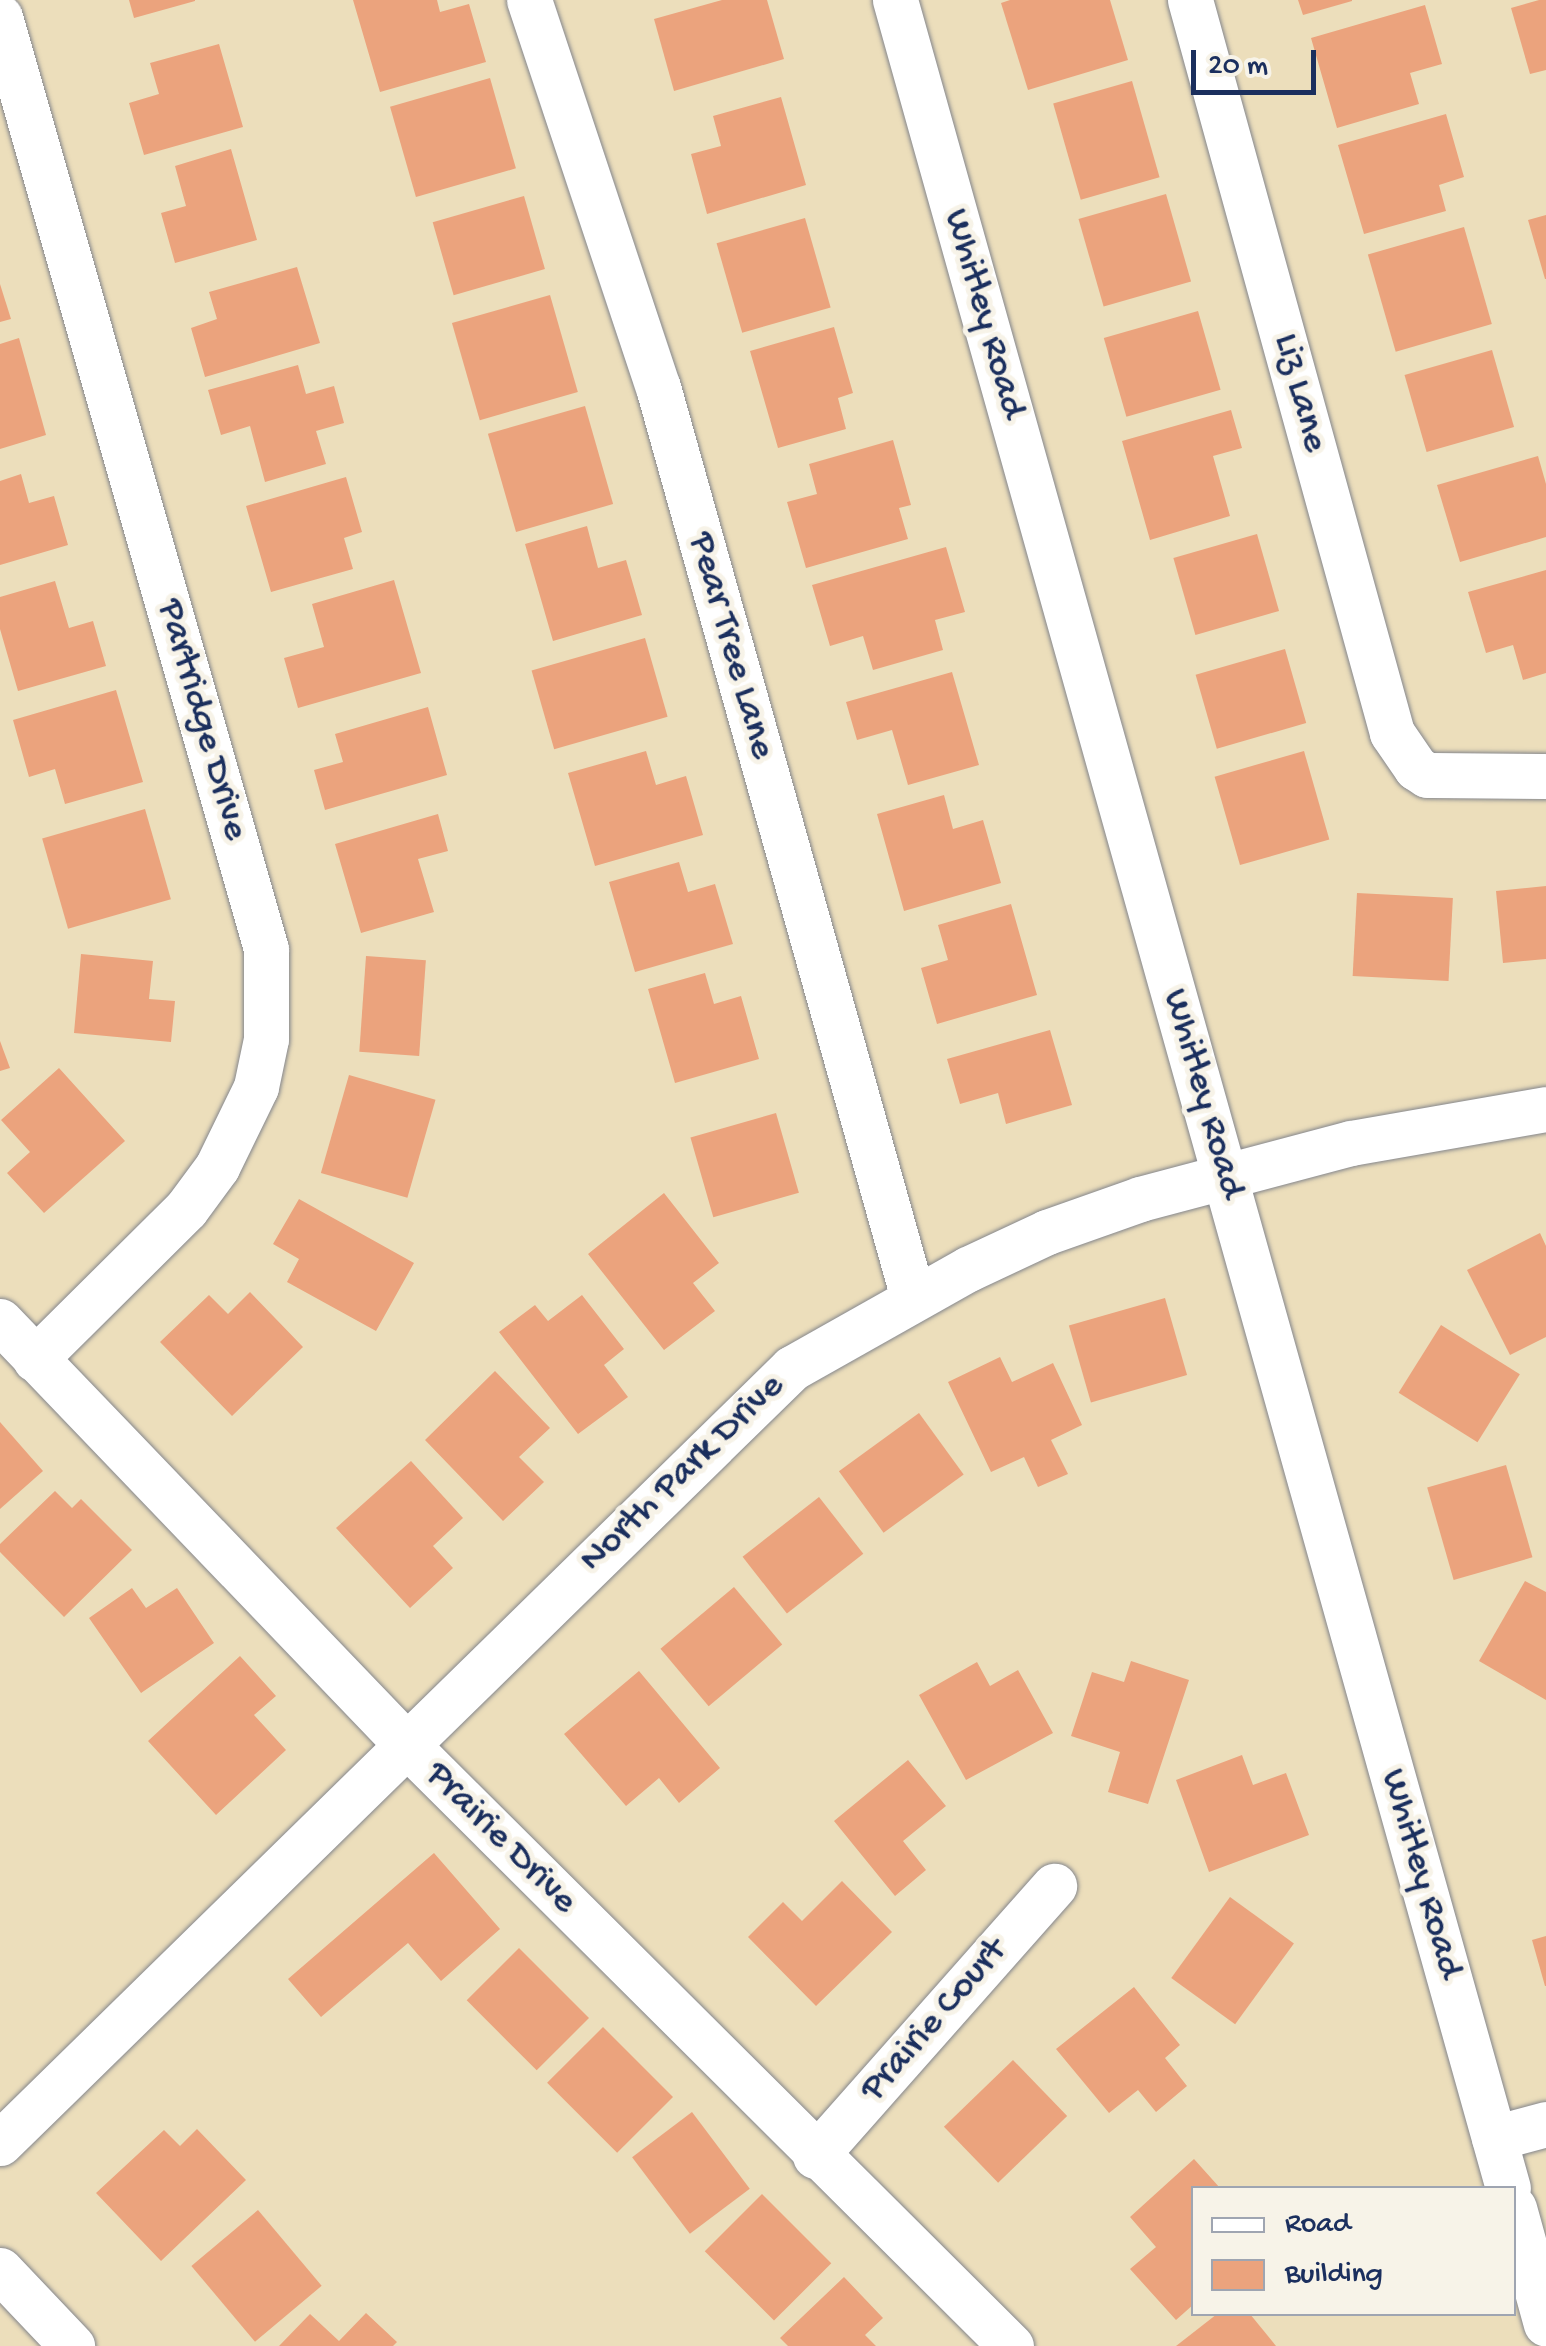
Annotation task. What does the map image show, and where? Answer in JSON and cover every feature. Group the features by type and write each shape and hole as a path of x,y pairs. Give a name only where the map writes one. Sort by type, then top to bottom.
{"street":[{"name":"Pear Tree Lane","path":"529,0 658,387 913,1298"},
{"name":"Whitley Road","path":"895,0 1507,2186"},
{"name":"Liz Lane","path":"1190,0 1392,733 1416,768 1427,775 1546,776"},
{"name":"Partridge Drive","path":"0,17 266,949 266,1039 256,1087 217,1167 186,1209 35,1359"},
{"name":"North Park Drive","path":"0,2143 792,1368 913,1298 1048,1232 1140,1199 1351,1144 1546,1109"},
{"name":"Prairie Drive","path":"0,1321 405,1743 1011,2346"},
{"name":"Prairie Court","path":"816,2156 1054,1886"},
{"path":"1494,2138 1546,2124"},
{"path":"1516,2215 1546,2324"},
{"path":"0,2270 72,2346"}],"building":[{"path":"129,0 195,0 195,1 134,18"},
{"path":"353,0 437,0 440,12 469,4 486,62 380,92"},
{"path":"722,0 767,0 784,59 674,91 654,19"},
{"path":"1110,0 1128,60 1028,90 1001,3"},
{"path":"1298,0 1352,0 1352,1 1303,15"},
{"path":"1546,0 1546,70 1530,74 1511,8"},
{"path":"1425,5 1442,64 1410,73 1419,104 1337,128 1311,38"},
{"path":"219,44 243,127 144,155 129,103 159,94 150,63"},
{"path":"490,78 516,168 416,197 390,107"},
{"path":"1132,81 1160,177 1081,200 1053,104"},
{"path":"781,97 806,185 707,214 691,154 721,146 713,116"},
{"path":"1446,114 1464,177 1439,185 1446,211 1364,234 1338,145"},
{"path":"231,149 257,240 175,263 161,213 186,206 175,166"},
{"path":"1166,194 1191,281 1104,307 1079,219"},
{"path":"524,196 545,269 454,295 433,222"},
{"path":"1546,215 1546,279 1545,279 1528,220"},
{"path":"805,218 831,307 742,333 717,243"},
{"path":"1464,227 1492,324 1396,352 1368,255"},
{"path":"297,267 320,343 205,377 191,328 217,319 209,292"},
{"path":"0,284 11,319 0,322"},
{"path":"550,295 578,392 480,420 452,323"},
{"path":"1198,311 1221,390 1126,417 1104,338"},
{"path":"834,327 853,393 838,398 846,429 778,448 750,351"},
{"path":"19,338 46,435 0,449 0,344"},
{"path":"1492,350 1514,427 1427,452 1405,375"},
{"path":"298,365 306,394 334,386 344,423 316,431 326,464 265,482 250,426 221,435 208,390"},
{"path":"585,406 613,504 516,532 488,434"},
{"path":"1231,410 1242,448 1213,456 1230,516 1150,540 1122,441"},
{"path":"893,440 911,505 899,508 908,539 806,568 787,502 817,494 809,464"},
{"path":"1538,456 1546,484 1546,537 1460,562 1437,485"},
{"path":"21,474 29,503 54,496 68,545 0,565 0,481"},
{"path":"346,477 362,532 344,538 353,569 271,592 246,506"},
{"path":"587,526 598,568 626,560 642,615 553,641 525,544"},
{"path":"1257,534 1279,611 1195,635 1173,558"},
{"path":"946,547 965,612 935,620 943,650 873,670 863,636 830,646 812,585"},
{"path":"1546,570 1546,673 1523,680 1513,645 1486,653 1468,592"},
{"path":"394,580 421,673 298,708 284,658 324,647 312,604"},
{"path":"55,581 69,628 93,621 106,666 18,691 0,629 0,597"},
{"path":"645,638 668,717 554,749 532,671"},
{"path":"1285,649 1306,723 1217,749 1196,675"},
{"path":"952,672 979,765 908,785 892,730 857,740 846,702"},
{"path":"116,690 143,782 65,804 55,769 29,777 13,720"},
{"path":"428,707 447,775 325,810 314,770 343,762 335,734"},
{"path":"646,751 656,785 686,776 703,835 595,866 568,773"},
{"path":"1304,751 1329,839 1240,865 1215,777"},
{"path":"944,795 953,829 983,820 1001,883 904,911 877,814"},
{"path":"145,809 171,899 68,929 42,838"},
{"path":"438,814 448,851 418,859 434,912 361,933 335,844"},
{"path":"679,862 688,892 715,884 733,944 635,972 609,882"},
{"path":"1546,886 1546,959 1503,963 1496,891"},
{"path":"1357,893 1453,898 1449,981 1353,976"},
{"path":"1011,904 1037,995 937,1024 921,968 948,960 938,925"},
{"path":"81,954 153,961 149,999 175,1001 171,1042 74,1033"},
{"path":"366,956 426,960 419,1056 359,1052"},
{"path":"705,973 714,1004 741,996 759,1059 675,1083 648,989"},
{"path":"1050,1030 1072,1105 1006,1124 998,1093 960,1104 947,1059"},
{"path":"0,1041 10,1068 0,1071"},
{"path":"59,1068 125,1141 44,1213 7,1173 30,1152 1,1120"},
{"path":"349,1075 436,1100 407,1198 321,1173"},
{"path":"776,1113 799,1193 713,1217 690,1138"},
{"path":"664,1193 719,1263 693,1283 715,1311 664,1350 588,1254"},
{"path":"299,1199 414,1263 376,1331 287,1282 299,1259 273,1244"},
{"path":"1540,1233 1546,1246 1546,1337 1510,1355 1467,1270"},
{"path":"250,1292 303,1347 232,1416 160,1342 209,1295 228,1314"},
{"path":"582,1295 624,1349 604,1365 628,1397 578,1434 499,1332 535,1305 548,1321"},
{"path":"1165,1298 1187,1375 1091,1402 1069,1326"},
{"path":"1441,1325 1520,1374 1477,1442 1399,1393"},
{"path":"1000,1357 1012,1382 1053,1363 1082,1425 1051,1440 1068,1474 1038,1487 1024,1457 991,1472 948,1382"},
{"path":"495,1371 550,1428 519,1457 544,1482 503,1521 425,1440"},
{"path":"919,1413 964,1474 884,1533 839,1471"},
{"path":"0,1422 43,1471 0,1509"},
{"path":"411,1461 463,1518 433,1546 453,1568 410,1608 336,1528"},
{"path":"1506,1465 1532,1557 1454,1580 1427,1488"},
{"path":"55,1491 72,1508 81,1499 132,1550 64,1617 0,1552 0,1544"},
{"path":"819,1497 863,1554 787,1613 743,1557"},
{"path":"1525,1581 1546,1592 1546,1700 1479,1661"},
{"path":"734,1587 782,1644 709,1706 660,1649"},
{"path":"132,1588 146,1608 177,1588 214,1643 141,1693 89,1618"},
{"path":"240,1656 276,1696 254,1715 286,1750 216,1815 148,1741"},
{"path":"1131,1661 1189,1680 1148,1804 1108,1792 1120,1752 1071,1736 1092,1672 1124,1682"},
{"path":"977,1662 990,1686 1018,1670 1053,1733 966,1780 919,1695"},
{"path":"639,1671 720,1768 679,1803 659,1778 626,1806 564,1734"},
{"path":"1242,1755 1253,1785 1286,1773 1309,1835 1209,1872 1176,1780"},
{"path":"908,1760 946,1806 903,1841 926,1870 895,1896 834,1821"},
{"path":"434,1853 500,1929 441,1981 408,1943 321,2017 288,1979"},
{"path":"842,1881 892,1932 816,2006 748,1937 783,1902 802,1921"},
{"path":"1230,1897 1294,1943 1235,2024 1171,1978"},
{"path":"1546,1936 1546,1986 1545,1986 1532,1940"},
{"path":"519,1948 589,2018 537,2070 467,2000"},
{"path":"1134,1987 1180,2045 1165,2058 1187,2086 1156,2112 1138,2090 1109,2113 1056,2049"},
{"path":"603,2027 673,2097 617,2153 547,2083"},
{"path":"1013,2060 1067,2116 998,2183 944,2127"},
{"path":"692,2112 750,2189 690,2234 632,2157"},
{"path":"197,2129 246,2180 161,2261 96,2193 164,2130 180,2146"},
{"path":"1194,2159 1218,2186 1191,2186 1191,2307 1176,2320 1130,2269 1156,2247 1130,2217"},
{"path":"762,2194 831,2263 774,2321 705,2251"},
{"path":"258,2210 322,2286 255,2342 191,2266"},
{"path":"844,2277 883,2318 865,2335 876,2346 788,2346 780,2338"},
{"path":"366,2313 397,2342 393,2346 279,2346 310,2314 339,2341"},
{"path":"1214,2316 1252,2316 1276,2346 1176,2346"}]}
